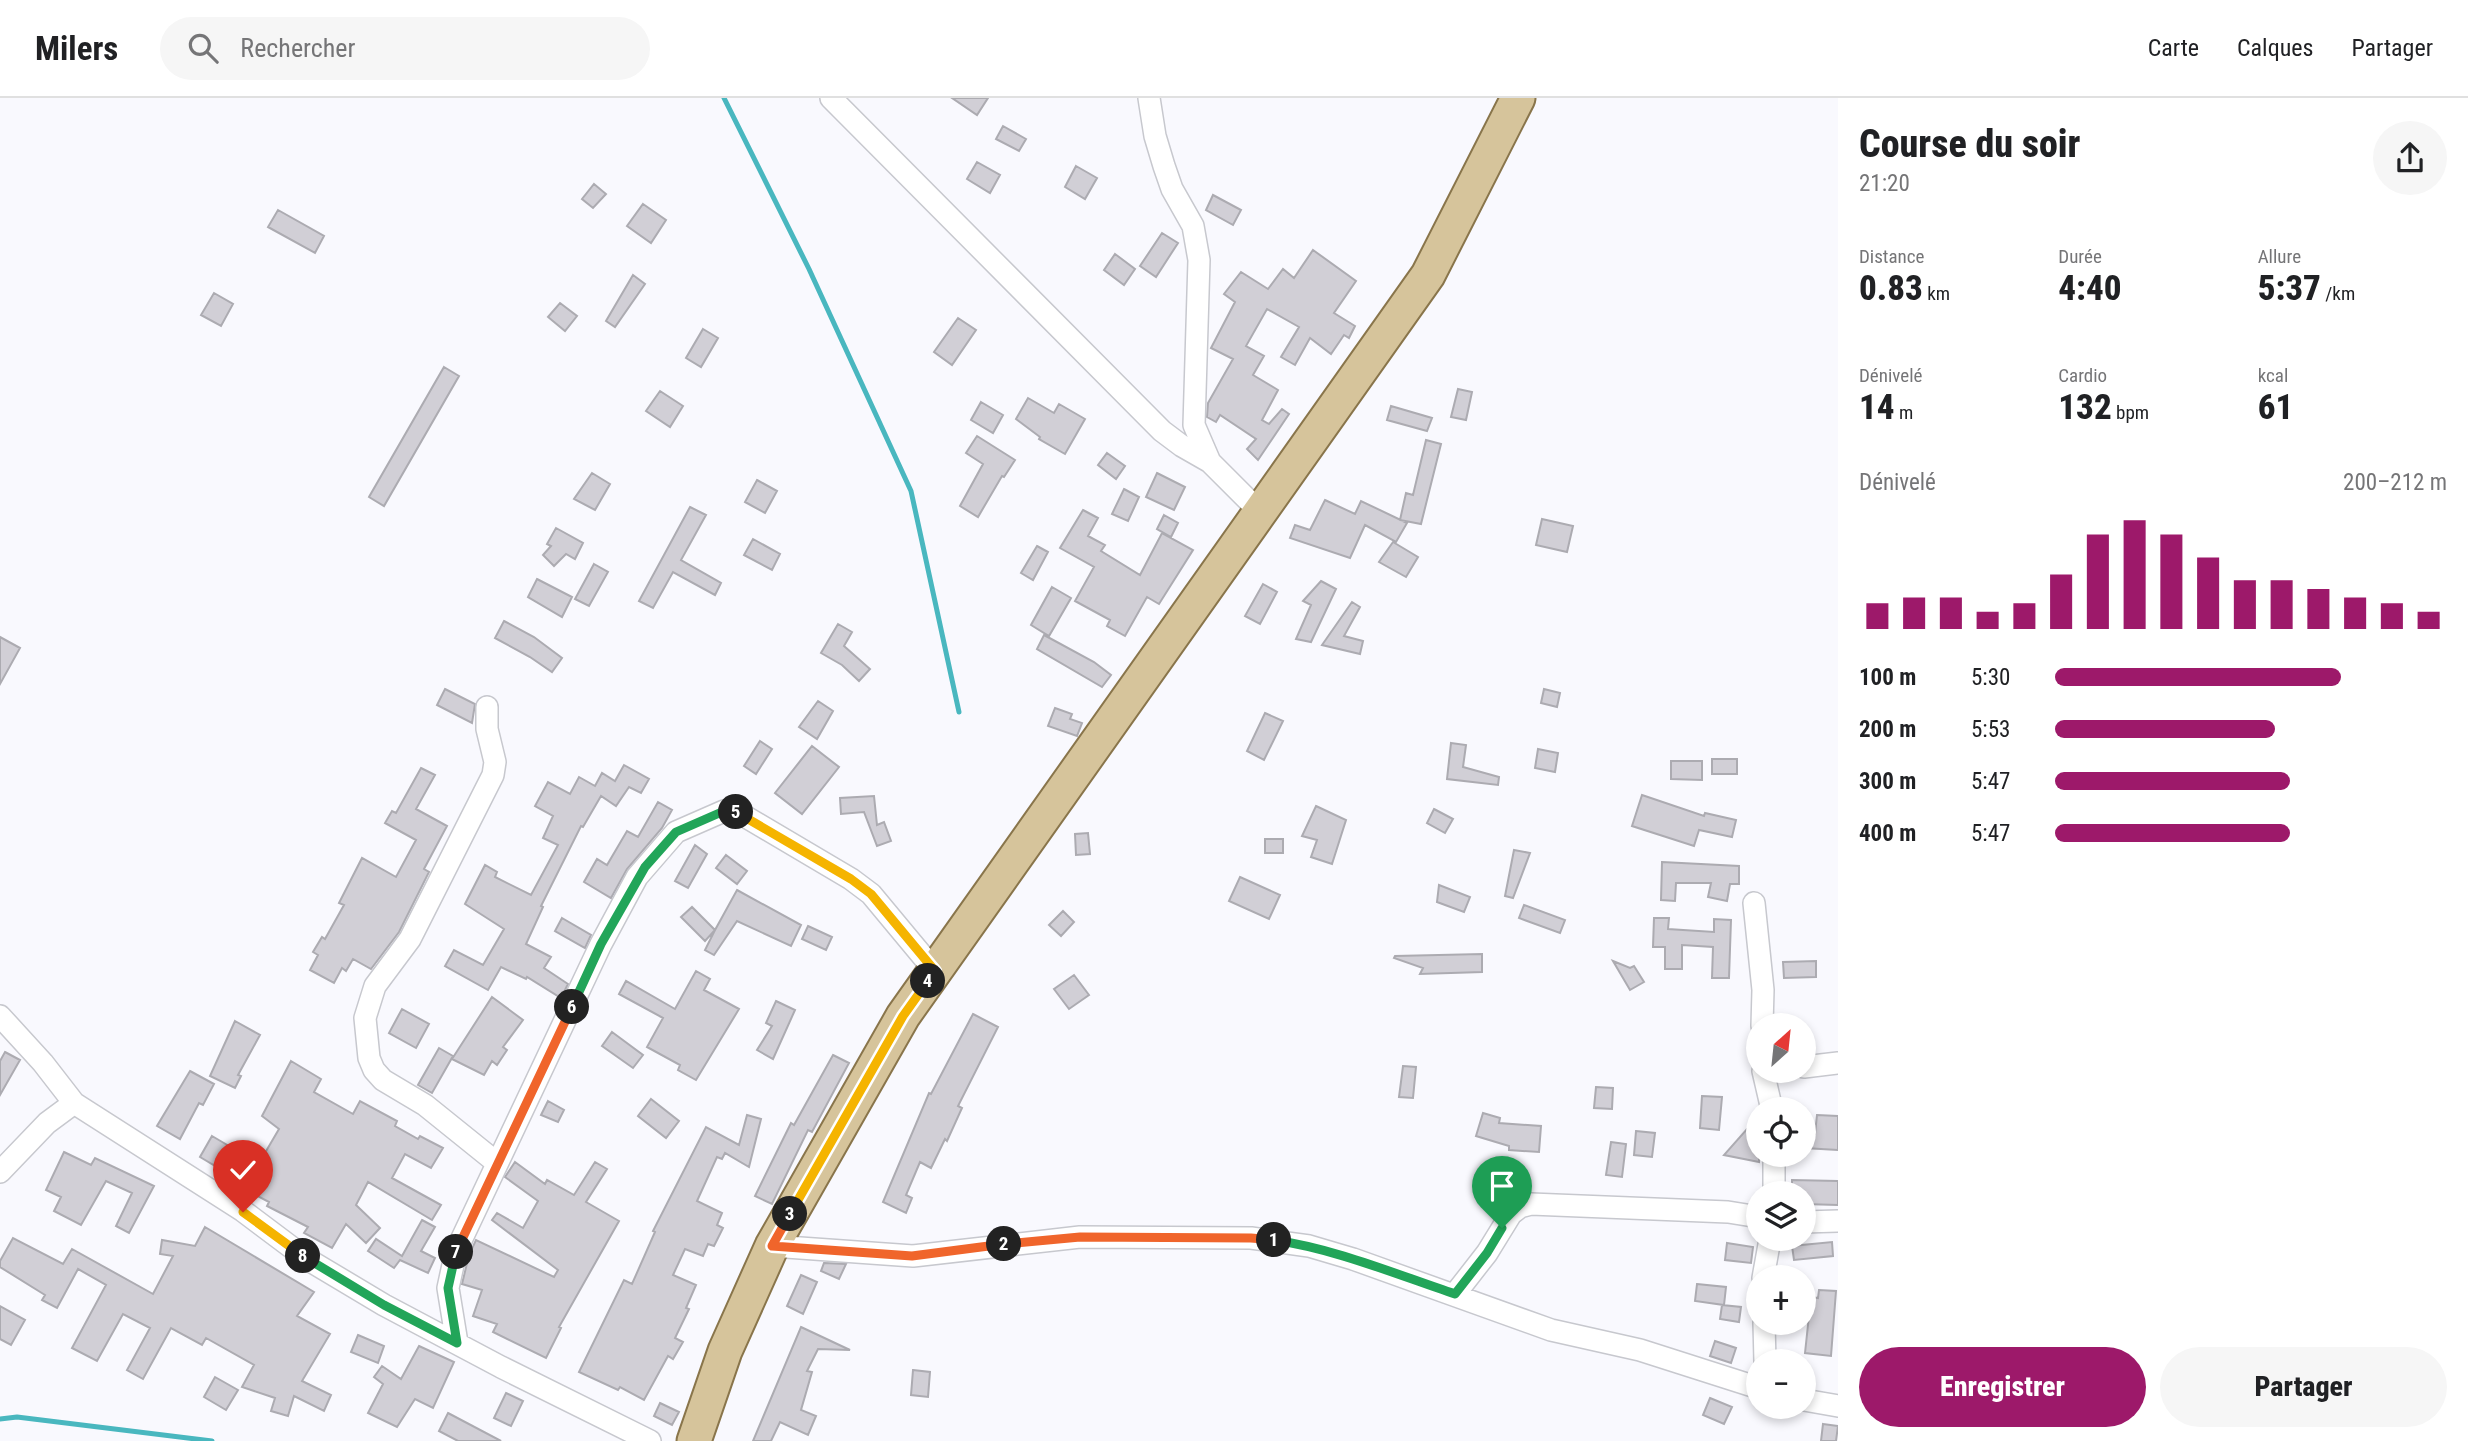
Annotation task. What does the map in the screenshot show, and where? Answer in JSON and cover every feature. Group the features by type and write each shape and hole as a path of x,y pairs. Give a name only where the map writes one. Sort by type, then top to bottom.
{"main road":[{"path":"694,1441 725,1350 772,1246 903,1016 1428,275 1518,98"}],"street":[{"path":"831,98 1162,431 1210,462 1260,512"},
{"path":"1149,98 1155,136 1164,166 1172,189 1193,226 1199,260 1193,410 1199,441 1210,462"},
{"path":"487,707 487,729 494,753 493,775 414,932 375,986 365,1018 369,1058 374,1070 383,1080 425,1105 497,1163"},
{"path":"457,1343 448,1288 450,1272 497,1163 601,944 637,877 670,837 684,827 724,811 741,814 851,879 871,894 935,971"},
{"path":"1754,903 1763,990 1762,1013"},
{"path":"0,1016 74,1102 243,1212 307,1259 384,1305 650,1441"},
{"path":"1816,1066 1838,1063"},
{"path":"0,1172 47,1123 74,1102"},
{"path":"1455,1294 1487,1253 1511,1214 1520,1207 1531,1204 1746,1215"},
{"path":"1816,1222 1838,1221"},
{"path":"772,1246 912,1256 1080,1237 1251,1238 1309,1246 1455,1294 1551,1330 1640,1350 1746,1384"},
{"path":"1816,1402 1838,1406"}],"building":[{"path":"952,98 988,98 977,115"},
{"path":"1003,126 1026,139 1019,151 996,139"},
{"path":"977,162 1000,175 990,193 967,179"},
{"path":"1076,166 1097,178 1085,199 1065,187"},
{"path":"594,184 606,194 593,208 582,199"},
{"path":"1213,195 1241,210 1233,225 1206,210"},
{"path":"643,204 666,220 651,243 627,226"},
{"path":"278,210 324,236 315,253 268,227"},
{"path":"1162,233 1178,243 1156,277 1140,266"},
{"path":"1313,250 1356,281 1334,313 1355,326 1349,338 1344,335 1331,354 1310,338 1295,365 1281,357 1299,327 1267,309 1246,346 1264,356 1253,375 1278,390 1262,420 1269,424 1282,409 1289,414 1258,460 1247,449 1256,439 1220,415 1216,422 1207,417 1208,403 1233,359 1211,348 1235,302 1224,294 1241,272 1268,289 1283,269 1294,278"},
{"path":"1115,254 1135,269 1124,285 1104,270"},
{"path":"633,275 645,284 615,327 606,321"},
{"path":"214,293 233,304 221,326 201,315"},
{"path":"560,303 577,316 565,331 548,317"},
{"path":"958,318 976,330 952,365 934,352"},
{"path":"703,329 718,338 701,367 686,358"},
{"path":"444,367 459,376 384,506 369,497"},
{"path":"1458,389 1472,392 1466,420 1451,417"},
{"path":"660,391 683,406 670,427 646,411"},
{"path":"1028,398 1054,413 1059,404 1085,419 1065,454 1039,439 1040,437 1016,419"},
{"path":"981,402 1003,415 993,433 971,420"},
{"path":"1391,406 1432,418 1427,431 1387,420"},
{"path":"977,436 1015,460 1004,477 1002,476 978,517 960,506 983,464 966,453"},
{"path":"1426,440 1441,444 1421,524 1400,520 1406,493 1413,495"},
{"path":"1107,453 1125,466 1116,479 1098,465"},
{"path":"592,473 610,484 595,510 574,499"},
{"path":"1157,473 1185,487 1174,510 1146,497"},
{"path":"757,480 777,491 765,513 745,502"},
{"path":"1124,489 1139,497 1128,521 1112,514"},
{"path":"1325,500 1355,514 1361,501 1407,523 1396,542 1365,525 1350,558 1290,538 1295,525 1310,530"},
{"path":"690,507 706,515 681,560 721,583 715,595 673,572 653,608 639,601"},
{"path":"1083,510 1098,518 1088,536 1105,545 1101,551 1140,575 1162,533 1193,550 1159,604 1147,597 1125,636 1107,626 1110,620 1075,601 1094,567 1060,548"},
{"path":"1164,515 1178,523 1171,537 1157,529"},
{"path":"1542,519 1573,526 1567,552 1536,545"},
{"path":"556,528 583,543 575,559 566,554 554,566 543,555 551,546 547,544"},
{"path":"753,539 780,554 772,570 744,555"},
{"path":"1393,542 1418,557 1406,577 1379,562"},
{"path":"1037,546 1048,552 1033,580 1021,573"},
{"path":"594,564 608,572 589,606 575,599"},
{"path":"537,579 572,597 562,617 528,597"},
{"path":"1321,581 1336,589 1311,642 1296,639 1311,605 1303,601"},
{"path":"1263,584 1277,592 1260,624 1245,616"},
{"path":"1052,587 1071,598 1049,636 1031,625"},
{"path":"1352,602 1360,607 1344,636 1363,641 1360,654 1322,645"},
{"path":"504,621 534,637 562,658 552,672 495,638"},
{"path":"838,624 852,632 844,646 870,669 859,681 842,665 821,653"},
{"path":"1044,635 1094,662 1111,675 1102,687 1037,649"},
{"path":"0,637 20,648 0,684"},
{"path":"445,689 475,704 472,723 437,705"},
{"path":"1544,689 1560,693 1557,707 1541,703"},
{"path":"818,701 833,711 817,739 799,727"},
{"path":"1055,708 1072,714 1070,719 1082,723 1077,736 1048,726"},
{"path":"1265,713 1283,721 1264,760 1247,751"},
{"path":"760,741 772,749 756,774 744,766"},
{"path":"1451,743 1466,745 1463,767 1499,777 1498,785 1447,779"},
{"path":"812,746 839,767 802,814 775,793"},
{"path":"1538,749 1558,753 1555,772 1535,768"},
{"path":"1712,759 1737,759 1737,774 1712,774"},
{"path":"1671,761 1702,761 1702,780 1671,779"},
{"path":"624,765 649,779 641,793 629,787 616,806 601,796 583,827 581,826 541,906 543,907 526,944 551,957 544,968 568,984 561,998 527,977 526,979 501,967 488,990 445,966 454,950 483,965 504,929 465,904 485,865 497,872 495,877 531,895 558,845 543,838 553,816 535,806 548,782 570,794 579,777 595,786 602,773 615,781"},
{"path":"421,768 435,775 416,809 447,826 424,869 429,872 399,932 371,969 353,959 346,971 342,968 334,983 310,970 318,955 313,952 322,937 325,939 344,905 339,903 362,858 396,877 416,840 385,823 392,811 396,813"},
{"path":"1642,795 1704,816 1705,813 1736,820 1732,837 1699,830 1694,846 1632,826"},
{"path":"874,796 877,825 884,822 891,841 877,846 864,812 841,814 840,798"},
{"path":"658,802 672,810 662,828 627,869 611,898 584,882 597,859 607,865 627,831 638,837"},
{"path":"1316,806 1346,820 1332,864 1311,857 1317,840 1302,836"},
{"path":"1434,809 1453,819 1445,833 1427,823"},
{"path":"1088,833 1090,854 1076,855 1075,834"},
{"path":"1265,839 1283,839 1283,853 1265,853"},
{"path":"695,845 707,854 688,888 675,881"},
{"path":"1514,850 1530,853 1513,898 1505,896"},
{"path":"726,855 747,871 737,884 716,868"},
{"path":"1662,862 1739,866 1739,884 1730,884 1727,901 1708,897 1711,883 1676,883 1675,901 1661,900"},
{"path":"1240,877 1280,895 1269,919 1229,901"},
{"path":"1439,885 1470,897 1464,912 1437,902"},
{"path":"737,890 801,925 791,946 737,921 714,955 705,950"},
{"path":"1524,905 1565,920 1560,933 1519,918"},
{"path":"692,907 715,930 705,941 681,917"},
{"path":"1063,911 1074,922 1061,936 1049,925"},
{"path":"562,918 591,935 585,948 555,931"},
{"path":"1654,918 1669,918 1668,929 1714,932 1714,919 1731,920 1729,978 1712,978 1713,947 1682,945 1682,969 1665,969 1665,947 1653,947"},
{"path":"808,926 832,937 826,950 802,939"},
{"path":"1482,954 1482,972 1420,974 1423,968 1394,958 1395,956"},
{"path":"1613,961 1630,968 1634,966 1644,982 1630,990"},
{"path":"1816,961 1816,977 1784,978 1783,962"},
{"path":"696,971 710,979 704,990 739,1009 696,1080 678,1070 680,1065 647,1047 663,1018 619,994 626,981 675,1009"},
{"path":"1074,975 1089,995 1069,1009 1054,989"},
{"path":"492,997 523,1020 503,1047 507,1050 497,1065 492,1061 484,1075 452,1059"},
{"path":"776,1001 795,1010 773,1059 757,1050 772,1026 766,1023"},
{"path":"402,1009 429,1024 416,1048 389,1033"},
{"path":"973,1014 998,1027 958,1106 962,1108 947,1141 945,1139 931,1168 920,1162 906,1195 912,1198 906,1213 883,1202 929,1093 931,1094"},
{"path":"235,1021 260,1035 238,1075 241,1076 235,1088 210,1076"},
{"path":"612,1032 643,1055 633,1068 602,1046"},
{"path":"439,1048 453,1056 432,1093 418,1085"},
{"path":"5,1052 20,1060 0,1095 0,1061"},
{"path":"833,1055 849,1063 812,1132 808,1130 772,1204 755,1196 791,1123 794,1125"},
{"path":"291,1061 321,1079 314,1092 353,1114 360,1101 397,1121 395,1126 418,1139 420,1136 443,1148 431,1168 405,1154 392,1178 441,1205 432,1220 368,1182 356,1205 380,1228 366,1243 346,1224 332,1248 304,1233 308,1227 267,1206 269,1202 244,1189 279,1129 262,1116"},
{"path":"1403,1066 1416,1067 1413,1098 1399,1097"},
{"path":"190,1071 214,1084 203,1105 199,1103 180,1139 157,1126"},
{"path":"1596,1087 1613,1088 1612,1109 1594,1108"},
{"path":"1702,1096 1722,1097 1719,1130 1700,1128"},
{"path":"651,1099 679,1121 666,1138 638,1116"},
{"path":"548,1101 564,1110 558,1122 541,1115"},
{"path":"1483,1113 1500,1118 1499,1123 1541,1126 1539,1152 1509,1150 1509,1146 1476,1136"},
{"path":"747,1115 761,1119 749,1167 725,1153 722,1159 717,1157 697,1201 722,1213 717,1225 723,1228 714,1246 708,1244 703,1256 685,1249 673,1275 696,1285 686,1308 689,1309 675,1338 683,1342 673,1359 668,1356 644,1400 620,1387 618,1390 579,1372 624,1280 632,1284 655,1232 653,1231 706,1127 739,1145"},
{"path":"1817,1115 1838,1116 1838,1150 1816,1149"},
{"path":"1746,1130 1746,1159 1724,1155"},
{"path":"1636,1131 1655,1133 1652,1157 1634,1155"},
{"path":"212,1136 229,1146 217,1167 200,1157"},
{"path":"1611,1142 1626,1144 1622,1177 1606,1175"},
{"path":"64,1152 91,1165 95,1158 154,1186 129,1233 116,1226 132,1193 106,1181 81,1225 54,1211 61,1197 46,1190"},
{"path":"515,1162 545,1184 547,1180 574,1195 595,1162 607,1169 586,1202 619,1221 559,1327 561,1328 546,1358 493,1332 497,1324 473,1316 482,1290 462,1284 469,1255 476,1240 554,1277 558,1270 492,1220 497,1213 523,1228 538,1201 505,1177"},
{"path":"1792,1180 1838,1181 1838,1205 1816,1204 1816,1181"},
{"path":"422,1220 435,1227 421,1251 435,1258 428,1273 400,1260 394,1268 368,1251 376,1239 402,1256"},
{"path":"205,1227 314,1292 297,1316 330,1334 302,1381 331,1395 324,1411 294,1396 288,1416 271,1411 275,1398 242,1387 254,1365 206,1338 202,1345 171,1328 143,1379 127,1370 150,1328 123,1314 97,1361 72,1348 106,1285 78,1269 57,1308 42,1300 45,1295 0,1267 0,1261 13,1238 63,1264 72,1249 153,1294 173,1256 160,1254 162,1240 195,1246"},
{"path":"1832,1242 1833,1256 1794,1260 1793,1251 1816,1251 1816,1244"},
{"path":"1727,1243 1746,1246 1746,1251 1752,1251 1751,1263 1725,1260"},
{"path":"824,1263 846,1264 839,1279 821,1271"},
{"path":"801,1275 817,1282 803,1314 787,1306"},
{"path":"1697,1284 1726,1287 1724,1305 1695,1301"},
{"path":"1819,1290 1836,1291 1831,1356 1816,1354 1816,1349 1805,1349 1807,1335 1816,1335"},
{"path":"1722,1305 1741,1307 1739,1322 1720,1319"},
{"path":"0,1306 25,1320 11,1345 0,1339"},
{"path":"801,1327 850,1350 818,1349 807,1371 812,1372 801,1410 816,1416 808,1435 780,1422 771,1441 753,1441"},
{"path":"358,1335 384,1346 378,1363 351,1352"},
{"path":"1715,1341 1736,1348 1731,1363 1710,1356"},
{"path":"419,1346 454,1362 433,1408 415,1399 397,1427 368,1413 383,1384 374,1377 382,1366 401,1379"},
{"path":"913,1370 930,1372 928,1397 911,1395"},
{"path":"215,1377 238,1390 226,1410 204,1397"},
{"path":"506,1393 523,1401 511,1426 494,1418"},
{"path":"1710,1398 1732,1407 1724,1424 1703,1415"},
{"path":"660,1403 679,1412 672,1425 654,1416"},
{"path":"448,1413 501,1441 458,1441 439,1431"},
{"path":"1823,1424 1838,1426 1836,1441 1821,1441"}],"waterway":[{"path":"724,98 809,269 911,491 959,712"},
{"path":"0,1419 17,1417 212,1441"}],"route":[{"path":"243,1212 307,1259 384,1305 457,1343 448,1288 456,1251 601,944 637,877 670,837 684,827 703,822 724,811 733,811 851,879 871,894 935,971 903,1016 772,1246 912,1256 1080,1237 1251,1238 1309,1246 1455,1294 1487,1253 1502,1228"}]}
